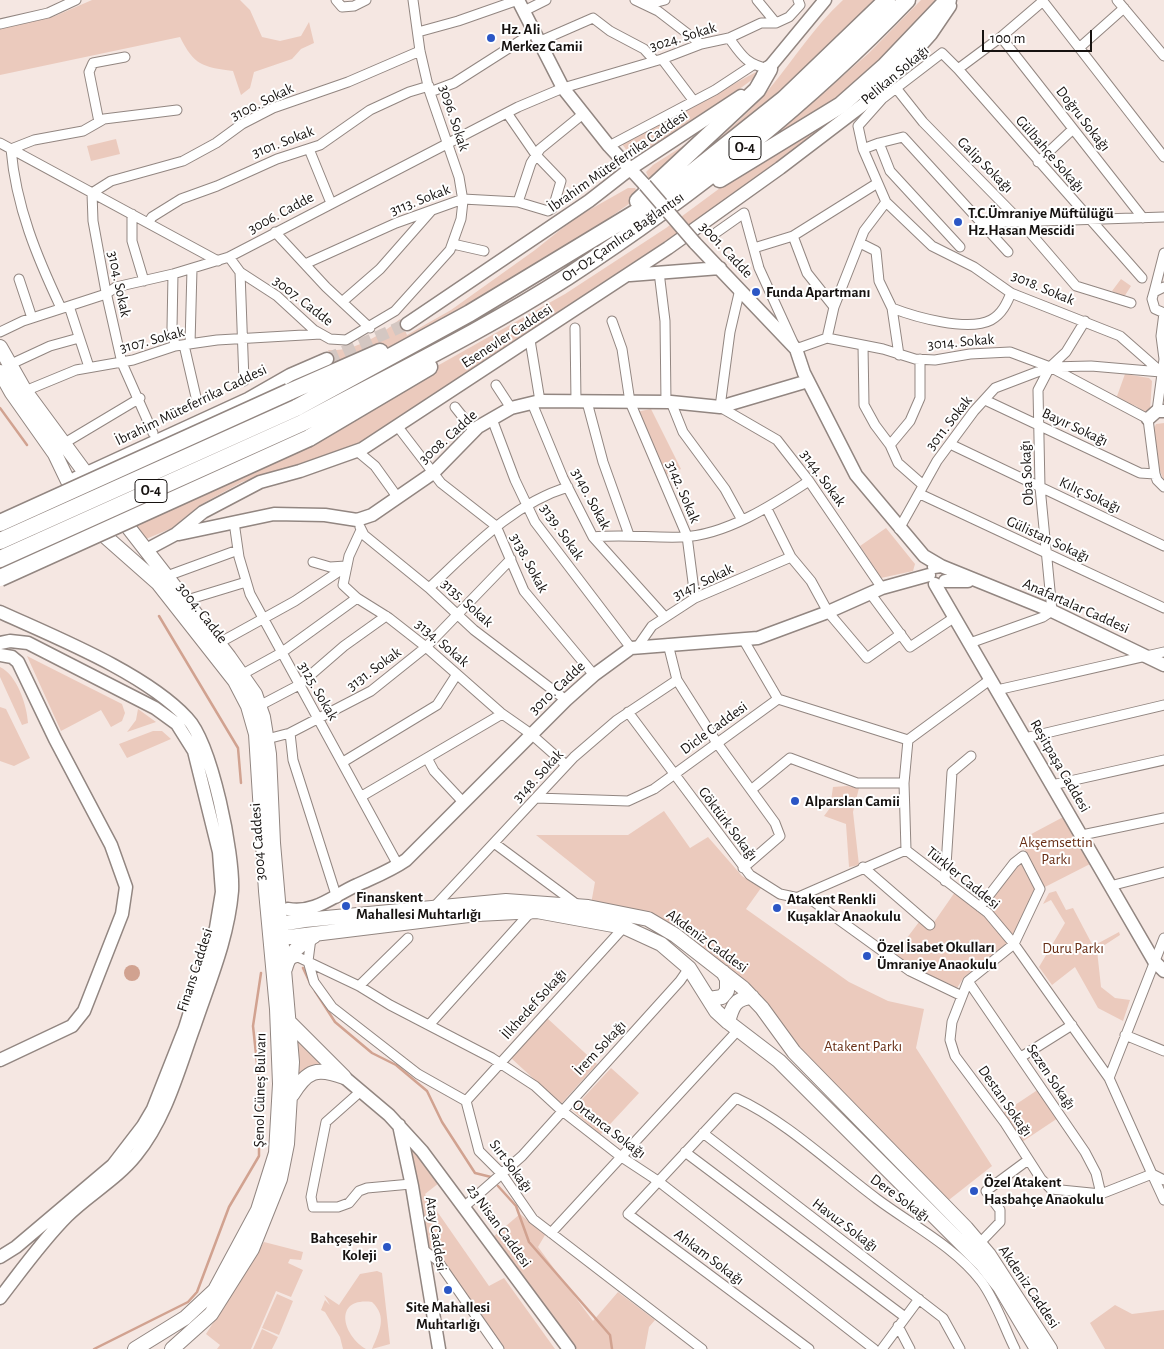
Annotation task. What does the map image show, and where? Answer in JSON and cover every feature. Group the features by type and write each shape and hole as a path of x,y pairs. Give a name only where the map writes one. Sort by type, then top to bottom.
{"highway":[{"name":"O1-O2 Çamlıca Bağlantısı","path":"302,423 436,332 561,259 660,198 732,143 784,99 887,0"},
{"name":"O1-O2 Çamlıca Bağlantısı","path":"302,423 503,315 567,277 651,219 707,178 798,105 848,59 907,0"},
{"path":"651,219 841,105 885,66 948,0"},
{"path":"561,259 645,196 757,90 769,68"},
{"path":"0,523 371,356 436,332"},
{"path":"0,578 302,423"},
{"name":"O-4","path":"0,541 302,423"},
{"name":"O-4","path":"0,559 302,423"}],"main road":[{"name":"3004. Cadde","path":"0,347 12,393 55,454 78,502 98,530 158,584 179,608 235,681 248,706 256,734 275,936"},
{"name":"3004. Cadde","path":"5,369 25,391 84,474 219,643 255,694 259,706"},
{"name":"Esenevler Caddesi","path":"128,557 146,550"},
{"name":"3004 Caddesi","path":"259,706 267,739 277,878 275,936 284,977"},
{"path":"277,878 282,901 288,908 305,920"},
{"name":"Akdeniz Caddesi","path":"275,936 305,920 506,901 580,906 648,919 675,935 723,972 752,998 794,1052 975,1248 1050,1349"},
{"name":"Akdeniz Caddesi","path":"275,936 315,935 477,914 537,911 624,927 661,944 689,968 709,999 733,1026 780,1061 949,1232 975,1248 1037,1349"},
{"path":"284,977 287,961 296,947 315,935"},
{"name":"Şenol Güneş Bulvarı","path":"239,1259 231,1253 259,1196 268,1182 276,1154 280,1092 275,936"},
{"path":"709,999 722,997 727,991 727,980 723,972"},
{"name":"Şenol Güneş Bulvarı","path":"172,1349 211,1314 280,1179 288,1144 292,1062 284,977"},
{"path":"733,1026 732,1006 743,998 752,998"},
{"path":"288,1020 344,1078"},
{"path":"291,1095 300,1081 311,1073 328,1071 344,1078"},
{"name":"Şenol Güneş Bulvarı","path":"136,1349 185,1318 215,1290 239,1259"}],"street":[{"path":"0,24 48,13 76,0"},
{"path":"336,0 342,7 354,6 366,0"},
{"name":"3096. Sokak","path":"414,0 420,51 429,89 459,176 463,199 461,219 453,244"},
{"path":"418,32 520,4 546,0"},
{"path":"635,0 646,3 701,44"},
{"path":"646,3 665,0"},
{"path":"757,0 776,22"},
{"name":"İbrahim Müteferrika Caddesi","path":"407,324 582,206 630,169 738,99 769,68 825,0"},
{"name":"Esenevler Caddesi","path":"146,550 176,534 210,508 260,482 300,471 357,451 398,427 627,276 732,203 864,104 897,72 931,34 954,0"},
{"path":"1117,0 1164,56"},
{"path":"958,69 1001,37 1042,1 1164,157"},
{"name":"3024. Sokak","path":"564,88 628,67 659,60 701,44 729,38 761,23 776,22 789,17 800,2"},
{"name":"3001. Cadde","path":"520,4 564,88 583,114 609,146 696,243 796,349 808,381 856,475 899,529"},
{"path":"1079,48 1124,8"},
{"name":"3101. Sokak","path":"148,223 152,217 181,199 217,186 277,159 320,145 370,110 409,92 454,83 536,37 593,18 610,32 644,49 659,60"},
{"name":"Doğru Sokağı","path":"1001,37 1143,218"},
{"path":"729,38 740,53 753,65 769,68"},
{"name":"3100. Sokak","path":"92,193 111,181 183,161 216,143 242,124 273,108 348,82 420,51"},
{"name":"Pelikan Sokağı","path":"858,126 896,88 942,53 958,69"},
{"path":"99,122 89,72 94,63 125,57"},
{"path":"659,60 693,100"},
{"path":"609,146 742,74 753,65"},
{"name":"Gülbahçe Sokağı","path":"958,69 1142,278"},
{"name":"3006. Cadde","path":"0,332 32,318 106,294 116,287 192,269 229,257 448,142 564,88"},
{"name":"Galip Sokağı","path":"896,88 923,122 1021,222 1076,286 1131,303"},
{"path":"11,149 34,140 83,131 104,120 177,110"},
{"path":"507,113 536,155"},
{"path":"518,202 540,149 583,114"},
{"name":"3018. Sokak","path":"858,126 863,149 876,184 886,202 932,246 974,267 1011,292 1120,336 1161,372"},
{"path":"1038,162 1073,129"},
{"path":"863,149 903,137 1008,252"},
{"path":"0,143 218,261"},
{"path":"878,143 890,171 960,247"},
{"path":"11,149 20,206 34,250 65,307 89,367"},
{"path":"309,149 331,203"},
{"name":"3113. Sokak","path":"305,264 396,223 431,211 452,201 463,199 518,202 548,211 555,204 561,181 536,155"},
{"path":"754,248 793,236 876,184"},
{"name":"3104. Sokak","path":"92,193 93,221 106,294 122,363 140,398 153,433"},
{"path":"717,232 744,213 767,286 796,349 827,338 834,307 864,231 886,202"},
{"path":"342,302 380,269 431,211"},
{"path":"132,214 132,241 144,281"},
{"path":"980,223 1164,217"},
{"path":"275,232 342,302 370,328"},
{"path":"793,236 807,273 834,307"},
{"path":"860,243 876,251 879,281 892,308 900,354"},
{"path":"453,244 484,251"},
{"name":"3007. Cadde","path":"229,257 240,272 277,296 321,334 330,339 346,340 370,328 395,311 436,267 453,244"},
{"path":"1164,254 1152,299 1153,306 1158,311 1164,313 1161,336 1164,359 1156,413 1155,474 1157,480 1164,487"},
{"path":"627,276 720,268"},
{"path":"183,345 192,269"},
{"path":"240,272 244,339 244,381"},
{"path":"659,272 665,320 668,402 683,432 726,489 742,520"},
{"path":"173,274 172,328 183,345 196,398"},
{"path":"19,279 32,318"},
{"path":"1154,292 1164,287"},
{"path":"720,407 730,332 740,289"},
{"path":"892,308 911,316 968,324 991,320 1006,307 1011,292"},
{"name":"3142. Sokak","path":"612,321 622,349 630,402 687,536 695,598"},
{"path":"1085,321 1066,352 1050,367 1156,413"},
{"path":"575,328 581,401 629,535"},
{"name":"3107. Sokak","path":"25,391 76,370 122,363 183,345 321,334"},
{"path":"5,369 50,346 79,338"},
{"name":"3014. Sokak","path":"827,338 920,359 936,360 970,354 1010,352 1050,367 1091,366 1161,372"},
{"name":"3140. Sokak","path":"530,340 536,402 568,487 593,537 665,617"},
{"name":"Gülistan Sokağı","path":"863,346 864,405 875,425 890,445 898,463 921,489 1046,553 1164,608"},
{"name":"İbrahim Müteferrika Caddesi","path":"71,484 76,478 84,474 248,399 290,375 327,359"},
{"path":"890,445 910,421 920,398 920,359"},
{"name":"3011. Sokak","path":"899,529 921,489 950,444 995,388 1050,367"},
{"name":"Oba Sokağı","path":"1050,367 1038,390 1038,425 1040,487 1052,611"},
{"name":"3008. Cadde","path":"359,525 433,473 474,431 511,408 536,402 581,401 668,402 720,407 808,381"},
{"path":"496,385 511,408"},
{"path":"63,444 140,398"},
{"name":"Bayır Sokağı","path":"985,400 1140,473 1155,474"},
{"path":"455,407 474,431"},
{"name":"3144. Sokak","path":"720,407 777,440 809,481 901,634"},
{"name":"3139. Sokak","path":"492,419 535,522 634,647"},
{"name":"3138. Sokak","path":"398,427 433,473 456,496 472,506 496,526 499,538 511,559 524,591 594,675"},
{"name":"Kılıç Sokağı","path":"950,444 1164,546"},
{"path":"357,451 375,466 398,498"},
{"path":"593,537 629,535 687,536 724,528 767,509 809,481"},
{"path":"429,588 496,526 546,493 568,487"},
{"path":"210,508 211,516 217,525"},
{"path":"767,509 791,557 812,581 828,612 867,658 901,634 910,647 955,617"},
{"path":"176,534 274,514 324,515 359,525"},
{"name":"3125. Sokak","path":"234,522 238,550 246,582 262,621 362,796 398,865"},
{"name":"3134. Sokak","path":"359,525 346,566 343,585 357,598 386,616 426,647 502,714 531,734 566,765"},
{"name":"3135. Sokak","path":"359,525 364,535 429,588 503,654 566,700"},
{"path":"634,647 758,638 828,612 876,590 895,584 937,576 899,529"},
{"path":"167,576 238,550"},
{"name":"3147. Sokak","path":"634,647 652,626 695,598 791,557"},
{"name":"3131. Sokak","path":"267,739 290,733 317,717 371,691 426,647 511,559"},
{"path":"313,562 330,567 346,566"},
{"path":"219,643 262,621 346,566"},
{"name":"Anafartalar Caddesi","path":"937,576 973,580 1052,611 1164,665"},
{"name":"Reşitpaşa Caddesi","path":"937,576 947,602 994,685 1154,961 1164,970"},
{"path":"186,600 246,582"},
{"path":"241,675 281,653 357,598"},
{"path":"970,643 1043,617 1052,611"},
{"name":"Finans Caddesi","path":"0,612 122,671 157,691 188,719 200,736 209,758 230,860 232,890 224,942 165,1109 136,1155 67,1215 42,1243 0,1298"},
{"path":"259,706 299,685 344,646 386,616"},
{"name":"Finans Caddesi","path":"0,621 135,690 162,708 177,724 194,751 219,852 222,892 216,928 202,975 169,1069 143,1126 112,1165 16,1247 0,1257"},
{"path":"743,639 778,699 908,740 994,685 1164,652"},
{"name":"Finans Caddesi","path":"0,643 10,641 28,643 156,708 177,724"},
{"path":"668,644 677,680 717,743 775,823 780,836 743,868"},
{"name":"3010. Cadde","path":"288,908 295,910 326,903 355,886 384,875 398,865 566,700 594,675 634,647"},
{"path":"0,655 12,657 18,662 55,739 68,761"},
{"path":"0,1060 72,1026 84,1011 122,914 126,887 111,846 68,761 25,665"},
{"path":"343,762 437,705 457,674"},
{"name":"3148. Sokak","path":"434,907 566,765 628,712 677,680"},
{"name":"Dicle Caddesi","path":"536,798 628,801 654,789 778,699"},
{"path":"1025,738 1164,705"},
{"name":"Göktürk Sokağı","path":"628,712 673,775 750,875 766,886 796,898 813,902 910,972 962,996"},
{"path":"362,796 502,714"},
{"path":"290,733 293,760 337,898"},
{"name":"Türkler Caddesi","path":"908,740 904,783 906,850 988,913 1014,944 1109,1078 1164,1200"},
{"path":"945,881 952,772 971,756"},
{"path":"427,758 434,771 463,802"},
{"path":"751,790 790,758 857,783 904,783"},
{"path":"1052,785 1164,760"},
{"path":"1082,836 1164,818"},
{"path":"494,842 580,906"},
{"path":"796,898 863,867 906,850"},
{"path":"980,907 1014,863 1024,856 1040,888 1014,944"},
{"path":"863,867 930,925"},
{"path":"1110,886 1164,872"},
{"path":"429,1025 528,915 537,911"},
{"name":"İlkhedef Sokağı","path":"466,1101 499,1062 624,927"},
{"path":"315,935 308,948 308,961 314,982 332,1007 418,1074 466,1101"},
{"path":"359,986 408,938"},
{"path":"1109,1078 1164,938"},
{"name":"Destan Sokağı","path":"1014,944 968,982 952,1022 950,1040 955,1056 1005,1123 1041,1179 1051,1189 1101,1194 1152,1174"},
{"path":"287,961 298,957 308,961"},
{"name":"Ortanca Sokağı","path":"308,961 359,986 499,1062 535,1086 561,1110 620,1156 658,1181 874,1349"},
{"name":"İrem Sokağı","path":"465,1206 522,1156 561,1110 680,981 689,968"},
{"name":"Sezen Sokağı","path":"968,982 1085,1152 1096,1173 1101,1194"},
{"path":"1021,1057 1072,1025"},
{"path":"551,1233 733,1026"},
{"path":"1125,1036 1164,1051"},
{"name":"23 Nisan Caddesi","path":"344,1078 399,1125 422,1151 465,1206 570,1349"},
{"path":"361,1092 326,1122 312,1197 313,1207 338,1207 349,1203 359,1191 367,1188 411,1184"},
{"name":"Dere Sokağı","path":"703,1133 736,1098 754,1106 773,1119 954,1253 982,1282 1015,1349"},
{"name":"Sırt Sokağı","path":"466,1101 479,1151 502,1174 533,1219 694,1346 702,1349"},
{"name":"Atay Caddesi","path":"399,1125 439,1349"},
{"path":"658,1181 703,1133"},
{"name":"Havuz Sokağı","path":"703,1133 943,1318 960,1349"},
{"path":"685,1152 905,1317"},
{"path":"975,1248 1000,1222 1000,1210 986,1191 1028,1160"},
{"path":"1152,1174 1164,1180"},
{"name":"Ahkam Sokağı","path":"658,1181 628,1214 809,1349"},
{"path":"938,1243 949,1232"},
{"path":"421,1248 437,1260 499,1349"},
{"path":"424,1264 437,1260"},
{"path":"882,1349 919,1299"},
{"path":"898,1326 910,1349"}],"green space":[{"path":"92,0 240,0 250,10 262,37 280,41 301,36 309,22 314,43 301,49 292,59 254,72 250,88 241,95 233,71 214,68 200,63 190,54 180,37 0,75 0,28 55,16"},
{"path":"843,0 877,0 785,88 687,167 761,99 813,32"},
{"path":"921,0 937,0 861,83 764,145 869,53"},
{"path":"908,49 863,100 705,219 378,434 354,446 312,461 242,482 200,505 172,528 146,539 121,511 102,483 334,363 328,350 348,348 367,341 400,319 407,335 451,310 535,250 575,218 628,188 635,188 640,196 563,251 515,282 318,387 305,429 382,397 565,294 666,228"},
{"path":"758,71 753,79 697,120 638,157 628,152 622,144"},
{"path":"716,125 652,186 646,172 653,165"},
{"path":"116,139 120,154 91,161 87,146"},
{"path":"1121,279 1131,286 1124,297 1112,291"},
{"path":"1125,374 1149,378 1152,381 1150,410 1144,412 1136,406 1116,399"},
{"path":"651,409 681,469 663,476 631,413"},
{"path":"1164,423 1164,481 1159,468 1154,428 1156,424"},
{"path":"886,528 915,564 913,571 881,578 860,546"},
{"path":"27,656 122,704 125,713 122,721 111,727 101,710 61,731"},
{"path":"0,667 16,683 20,691 26,708 28,723 22,725 0,677"},
{"path":"0,707 6,709 30,758 14,766 0,761"},
{"path":"138,709 156,722 127,732 136,720"},
{"path":"153,731 162,731 171,739 127,758 119,744"},
{"path":"847,786 859,788 853,812 859,865 849,867 846,824 824,816 830,808 833,787"},
{"name":"Atakent Parkı","path":"664,811 690,848 708,837 742,876 761,888 746,909 849,982 888,1001 924,1009 916,1048 992,1166 945,1203 797,1050 769,1006 727,967 688,939 591,904 595,882 536,835 628,835"},
{"name":"Akşemsettin Parkı","path":"1067,815 1092,863 1043,888 1020,840"},
{"path":"1023,860 1038,889 1014,937 987,905"},
{"name":"Duru Parkı","path":"1056,891 1066,910 1073,908 1093,946 1119,932 1120,935 1097,950 1101,987 1115,998 1130,1000 1123,1021 1098,1008 1075,967 1052,985 1039,967 1065,923 1051,900 1043,904 1049,893"},
{"path":"955,892 988,919 1009,943 964,977 957,988 909,967 894,955 919,922 930,928"},
{"path":"547,1018 597,1064 561,1104 511,1058"},
{"path":"294,1035 325,1065 305,1069 298,1076"},
{"path":"611,1068 639,1093 600,1135 572,1110"},
{"path":"1039,1089 1058,1118 1022,1142 1003,1113"},
{"path":"413,1145 439,1183 425,1194 489,1286 504,1278 555,1349 504,1349 427,1243 409,1148"},
{"path":"520,1214 545,1235 538,1247 593,1321 618,1292 655,1320 649,1327 645,1349 577,1349 493,1237"},
{"path":"264,1242 303,1252 301,1260 290,1259 288,1263 303,1270 291,1297 276,1291 251,1349 217,1349 220,1345 206,1334"},
{"path":"377,1271 382,1273 390,1344 372,1349 381,1325 380,1313 372,1302 360,1302 351,1305 345,1318 351,1335 366,1349 343,1349 340,1337 325,1312 321,1310 325,1300 330,1305 324,1295 339,1305 360,1274"},
{"path":"277,1294 293,1301 279,1335 262,1328"},
{"path":"1115,1305 1132,1314 1164,1310 1164,1349 1105,1349 1090,1323"},
{"path":"262,1329 278,1337 272,1349 253,1349"}],"shaded area":[{"path":"132,965 138,967 140,973 138,979 132,981 126,979 124,973 126,967"}],"waterway":[{"path":"0,408 27,445"},
{"path":"159,616 238,748 241,783"},
{"path":"303,968 311,985"},
{"path":"94,1349 188,1302 197,1292 229,1207 259,1156 259,1082 253,1026 261,973"},
{"path":"315,991 335,1022 372,1053 396,1065 427,1091 442,1122 475,1173 491,1177"},
{"path":"498,1186 516,1206 529,1242 610,1335 612,1349"}],"tunnel":[{"path":"327,359 407,324"}],"place":[{"name":"Hz. Ali Merkez Camii","path":"491,38"},
{"name":"T.C.Ümraniye Müftülüğü Hz.Hasan Mescidi","path":"958,222"},
{"name":"Funda Apartmanı","path":"756,292"},
{"name":"Alparslan Camii","path":"795,801"},
{"name":"Finanskent Mahallesi Muhtarlığı","path":"346,906"},
{"name":"Atakent Renkli Kuşaklar Anaokulu","path":"777,908"},
{"name":"Özel İsabet Okulları Ümraniye Anaokulu","path":"867,956"},
{"name":"Özel Atakent Hasbahçe Anaokulu","path":"974,1191"},
{"name":"Bahçeşehir Koleji","path":"387,1247"},
{"name":"Site Mahallesi Muhtarlığı","path":"448,1290"}]}
